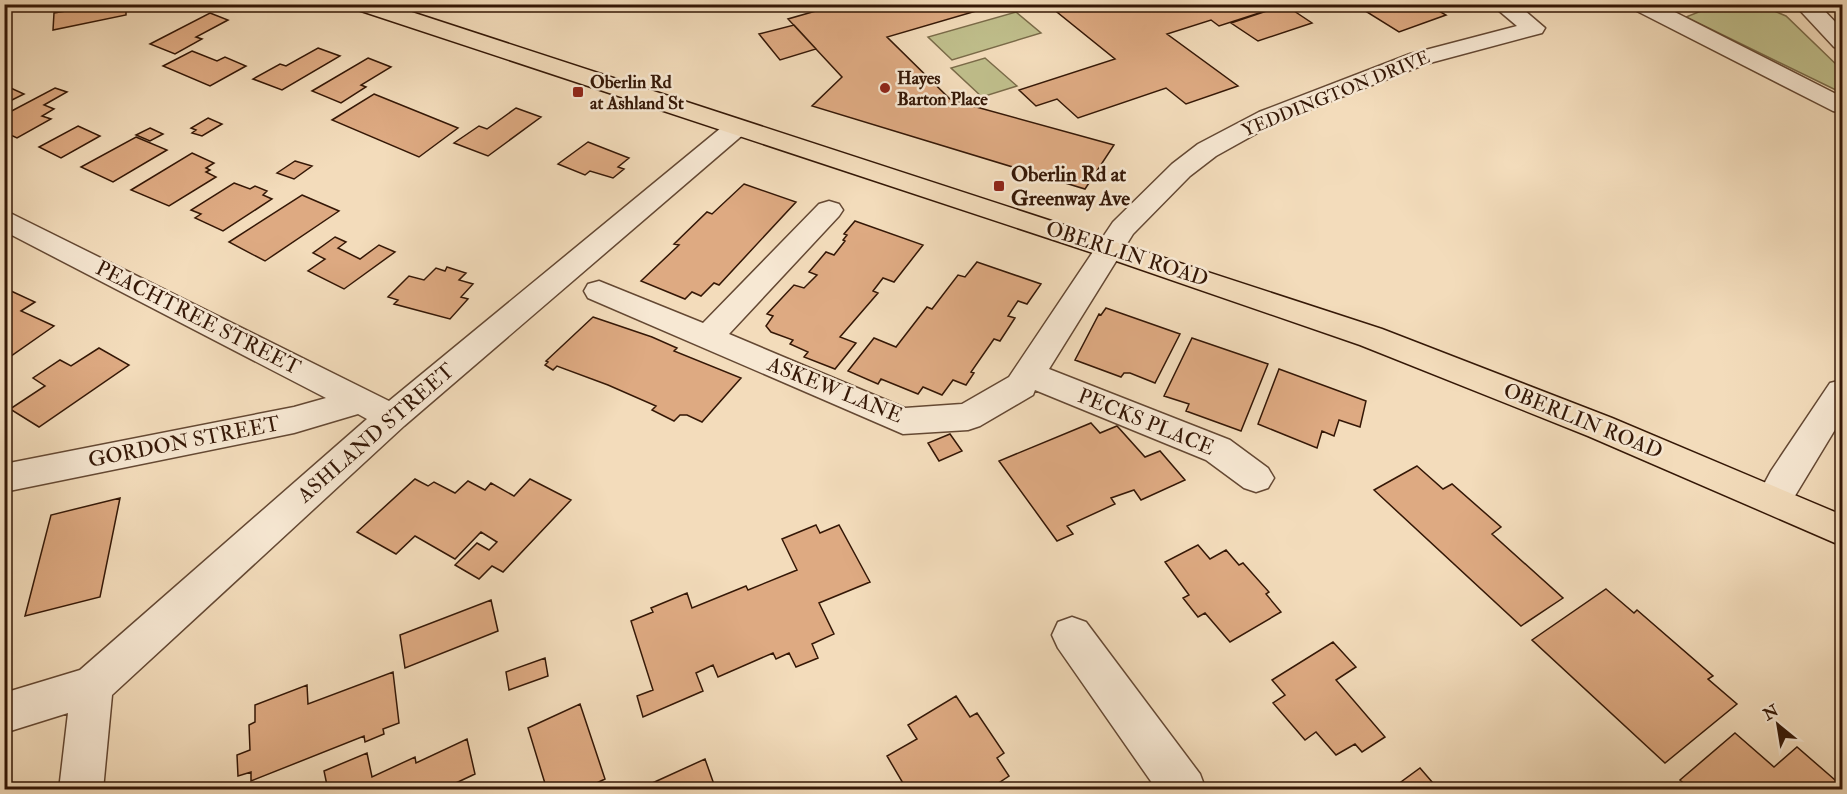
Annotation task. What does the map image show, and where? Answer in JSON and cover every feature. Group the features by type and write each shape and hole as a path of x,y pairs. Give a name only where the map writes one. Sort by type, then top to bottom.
{"main road":[{"name":"OBERLIN ROAD","path":"363,4 736,128 1109,248 1371,337 1600,427 1842,531"}],"street":[{"name":"YEDDINGTON DRIVE","path":"1109,248 1123,228 1181,170 1207,150 1268,117 1418,59 1534,28 1502,4"},
{"path":"1641,4 1842,106"},
{"path":"1805,4 1842,42"},
{"name":"ASHLAND STREET","path":"4,713 92,686 392,417 736,128"},
{"path":"707,338 829,210"},
{"name":"PEACHTREE STREET","path":"4,219 392,417"},
{"name":"ASKEW LANE","path":"599,291 903,421 968,417 1021,386 1031,375 1109,248"},
{"name":"PECKS PLACE","path":"1031,375 1218,450 1256,478"},
{"path":"1774,500 1783,481 1842,392"},
{"name":"GORDON STREET","path":"4,478 294,420 362,401"},
{"path":"1072,635 1184,789"},
{"path":"81,789 92,686"}],"shaded area":[{"path":"1716,5 1760,5 1786,16 1842,70 1842,93 1686,17"},
{"path":"1016,12 1041,33 952,60 928,37"},
{"path":"985,58 1017,86 982,97 951,68"}],"building":[{"path":"108,4 126,4 126,15 53,30 54,13"},
{"name":"Hayes Barton Place","path":"840,4 858,4 863,9 876,4 1000,4 887,37 951,100 1114,145 1085,189 812,106 842,77 788,19"},
{"name":"Hayes Barton Place","path":"1047,4 1287,4 1219,26 1211,20 1167,34 1238,86 1186,104 1166,88 1078,118 1057,99 1036,106 1019,90 1115,59"},
{"path":"1354,4 1427,4 1446,15 1399,32"},
{"path":"1285,5 1312,23 1258,41 1231,23"},
{"path":"210,13 228,20 196,37 202,39 175,54 150,44"},
{"path":"794,25 816,49 780,60 759,34"},
{"path":"318,48 340,56 282,90 253,79 280,64 286,66"},
{"path":"192,51 217,61 225,57 246,66 210,86 163,66"},
{"path":"368,58 391,67 361,85 366,87 341,103 312,91"},
{"path":"4,85 24,94 4,104"},
{"path":"55,88 67,92 44,105 54,109 42,116 51,119 17,138 4,132 4,115"},
{"path":"374,94 458,128 419,157 332,120"},
{"path":"516,108 541,117 488,156 454,143 479,126 487,129"},
{"path":"208,118 222,124 202,136 192,133 196,130 191,128"},
{"path":"78,126 100,136 61,158 39,147"},
{"path":"150,128 163,134 150,141 136,135"},
{"path":"136,137 167,150 113,182 81,167"},
{"path":"588,142 629,158 618,167 624,169 613,178 590,171 585,175 558,164"},
{"path":"192,153 214,163 206,168 210,170 206,172 216,177 169,206 131,190"},
{"path":"295,161 312,166 294,179 277,173"},
{"path":"234,183 250,189 255,186 267,191 263,195 272,199 223,231 195,218 201,214 191,210"},
{"path":"744,184 796,202 719,285 714,283 701,296 692,292 685,299 641,281 679,245 674,244 707,212 712,214"},
{"path":"302,195 339,211 265,261 229,242"},
{"path":"855,221 923,245 894,282 883,278 873,291 878,293 840,337 856,343 835,369 804,357 808,352 790,344 793,340 771,332 766,326 773,316 767,314 794,285 804,288 817,275 809,272 826,252 834,255 845,241 843,240 847,235 844,234"},
{"path":"335,237 346,242 338,248 360,259 379,245 395,252 344,289 308,271 325,259 313,253"},
{"path":"977,262 1041,284 1027,304 1018,301 1008,316 1015,318 1000,341 994,339 971,372 974,373 966,385 953,380 942,395 923,387 918,394 881,379 878,384 848,371 874,338 896,347 927,307 932,309 958,275 965,277"},
{"path":"447,267 466,273 459,280 473,284 461,297 468,299 450,319 394,304 398,300 388,297 409,276 424,280 436,268 445,271"},
{"path":"11,291 35,302 21,311 54,326 11,356 4,352 4,295"},
{"path":"1106,308 1180,334 1155,383 1130,373 1124,373 1121,377 1075,360 1099,314 1101,315"},
{"path":"593,317 652,337 677,348 674,351 741,378 702,422 687,415 680,415 674,421 652,410 656,406 608,385 557,366 553,370 545,365 548,362 546,361"},
{"path":"1192,338 1268,364 1241,431 1186,411 1189,404 1164,396"},
{"path":"99,348 129,365 39,427 10,409 45,386 33,378 60,360 71,366"},
{"path":"1279,369 1366,401 1360,427 1339,420 1334,436 1322,431 1317,448 1258,424"},
{"path":"1091,423 1100,433 1117,426 1145,457 1160,451 1185,480 1141,500 1134,490 1111,498 1115,504 1067,526 1073,534 1057,541 999,461"},
{"path":"950,434 962,451 939,461 928,443"},
{"path":"1417,466 1443,489 1452,484 1501,527 1492,534 1563,598 1521,626 1374,490"},
{"path":"415,479 428,486 434,482 455,493 468,481 485,490 491,483 514,496 530,479 571,500 503,572 492,566 479,579 455,565 477,543 489,550 497,542 481,532 455,559 415,536 396,554 357,532"},
{"path":"120,498 100,597 25,616 51,515"},
{"path":"816,525 820,533 839,525 870,582 819,603 834,634 812,644 818,658 796,667 789,653 776,659 773,653 718,677 713,665 696,673 703,691 643,717 637,696 653,690 631,621 653,612 651,608 687,593 692,608 746,586 748,590 797,570 782,539"},
{"path":"1198,545 1210,559 1226,550 1239,565 1243,563 1269,592 1266,594 1281,612 1230,642 1205,613 1198,617 1183,598 1189,595 1165,562"},
{"path":"1606,589 1634,613 1637,610 1713,676 1708,679 1737,704 1665,763 1532,640"},
{"path":"491,600 498,631 405,668 400,635"},
{"path":"1333,642 1356,667 1336,680 1385,737 1362,752 1355,744 1336,755 1316,732 1305,740 1273,703 1285,695 1272,680"},
{"path":"545,658 548,676 509,690 506,672"},
{"path":"393,672 399,723 383,729 384,734 365,742 364,736 251,781 251,772 238,776 237,755 250,750 249,725 255,722 255,705 307,685 308,704"},
{"path":"956,696 970,717 977,713 1004,753 997,758 1009,776 988,790 907,790 887,756 917,739 908,725"},
{"path":"580,704 605,779 582,790 547,790 528,728"},
{"path":"1735,733 1774,767 1797,747 1842,786 1842,790 1691,790 1680,780"},
{"path":"467,739 475,774 441,790 328,790 324,771 367,753 372,777 415,757 416,763"},
{"path":"705,759 716,790 650,790 648,785"},
{"path":"1420,768 1439,790 1390,790"}],"place":[{"name":"Hayes Barton Place","path":"885,88"},
{"name":"Oberlin Rd at Ashland St","path":"578,92"},
{"name":"Oberlin Rd at Greenway Ave","path":"999,186"}]}
